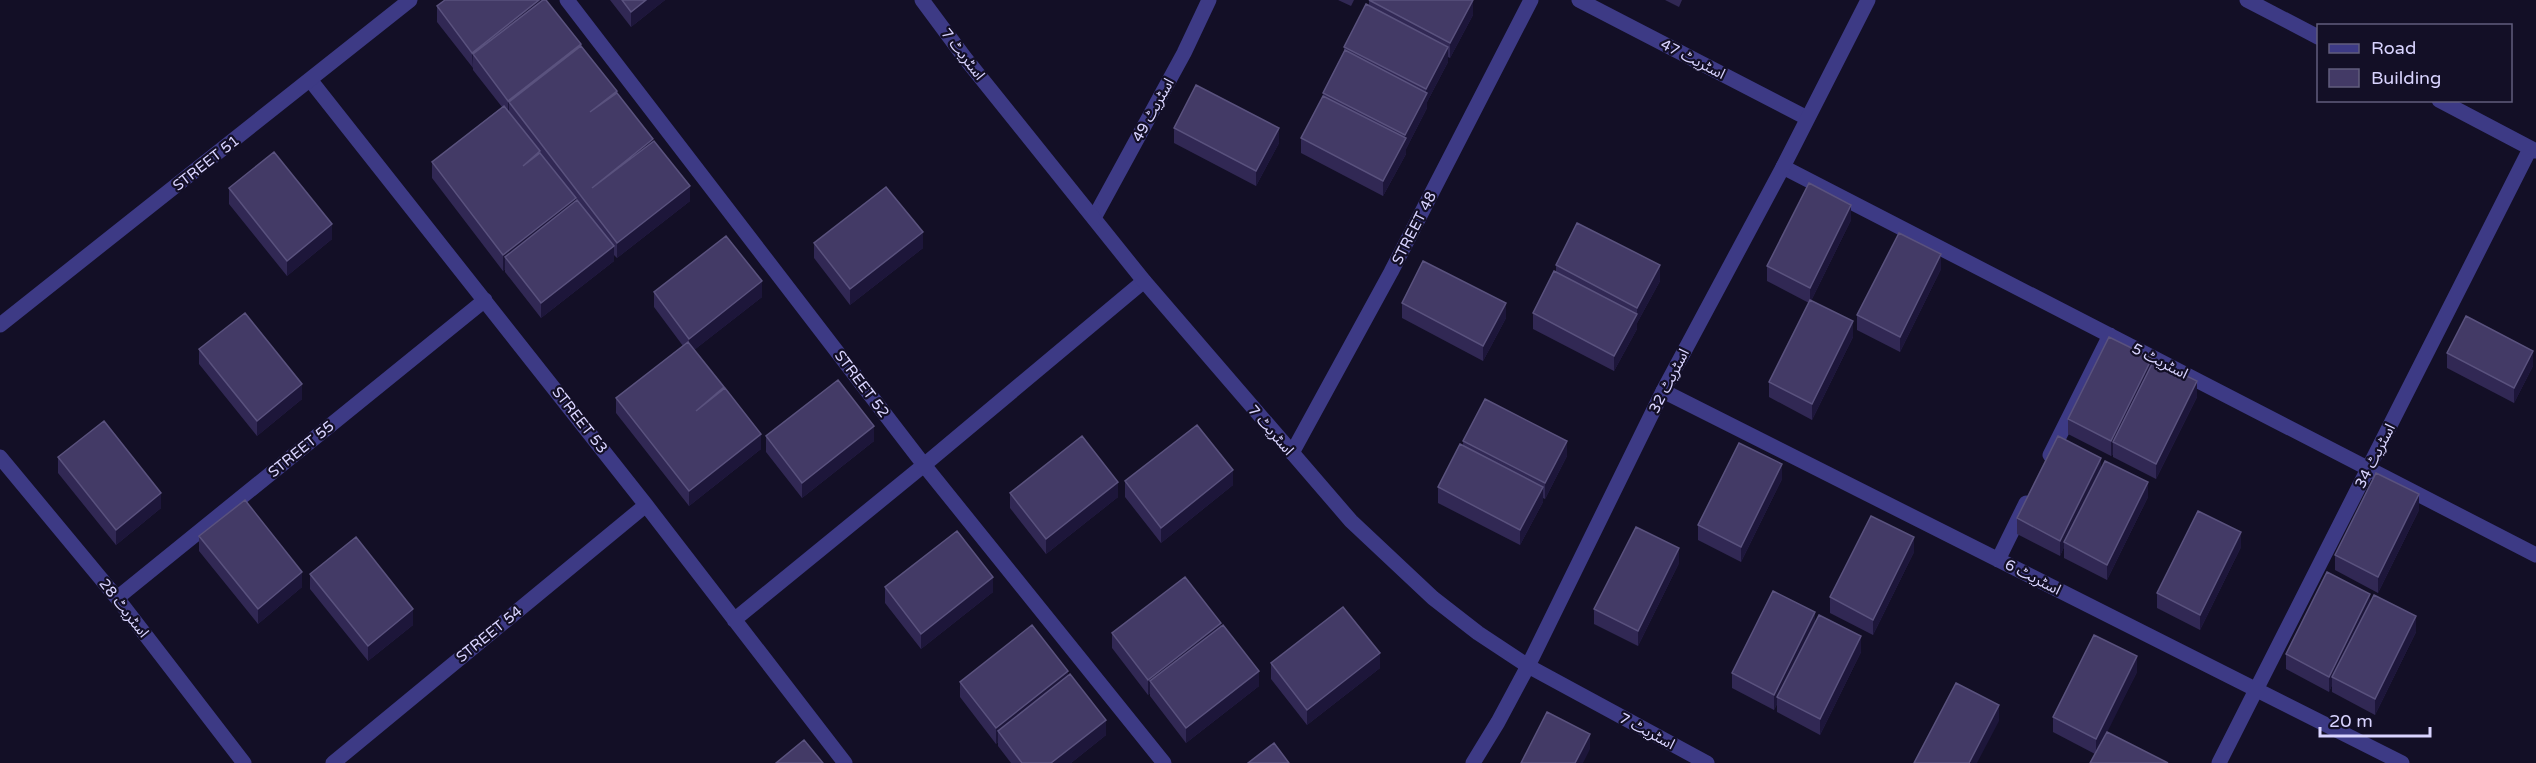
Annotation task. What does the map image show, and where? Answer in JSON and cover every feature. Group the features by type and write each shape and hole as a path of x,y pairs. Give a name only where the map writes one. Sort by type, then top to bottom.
{"street":[{"name":"STREET 51","path":"0,325 311,81 410,0"},
{"name":"STREET 52","path":"567,0 924,465 1164,763"},
{"name":"اسٹریٹ 49","path":"1094,218 1184,53 1209,0"},
{"name":"STREET 48","path":"1292,453 1391,272 1531,0"},
{"name":"اسٹریٹ 47","path":"1579,0 1807,118"},
{"name":"اسٹریٹ 32","path":"1473,763 1528,666 1664,391 1784,167 1868,0"},
{"path":"2247,0 2317,36"},
{"name":"اسٹریٹ 7","path":"925,2 1144,281 1351,520 1433,598 1478,633 1528,666 1707,763"},
{"name":"STREET 53","path":"311,81 646,505 845,763"},
{"path":"2443,102 2533,150"},
{"name":"اسٹریٹ 34","path":"2219,763 2533,150"},
{"name":"اسٹریٹ 5","path":"1784,167 2536,555"},
{"path":"734,620 1144,281"},
{"name":"STREET 55","path":"117,598 485,300"},
{"path":"2046,464 2110,335"},
{"name":"اسٹریٹ 6","path":"1664,391 2402,763"},
{"name":"اسٹریٹ 28","path":"0,457 117,598 244,763"},
{"path":"1998,560 2035,485"},
{"name":"STREET 54","path":"333,763 646,505"}],"building":[{"path":"445,0 539,0 472,53 437,6"},
{"path":"546,0 581,44 508,101 473,54"},
{"path":"622,0 646,0 631,12"},
{"path":"1369,0 1473,0 1450,43"},
{"path":"1366,4 1448,47 1426,89 1344,47"},
{"path":"581,46 617,91 590,112 617,93 653,139 592,188 654,141 690,186 617,243 509,102"},
{"path":"1345,50 1427,93 1405,135 1323,93"},
{"path":"1196,85 1279,128 1256,171 1174,128"},
{"path":"1323,96 1406,138 1383,181 1301,138"},
{"path":"504,106 540,151 523,166 540,153 576,198 503,255 432,162"},
{"path":"274,152 332,224 287,261 229,188"},
{"path":"1809,183 1851,205 1810,288 1767,266"},
{"path":"886,187 923,232 850,289 814,243"},
{"path":"577,200 614,246 541,303 505,257"},
{"path":"1577,223 1660,265 1637,308 1556,265"},
{"path":"1899,233 1941,254 1900,337 1857,315"},
{"path":"726,236 762,281 689,339 654,292"},
{"path":"1423,261 1506,303 1483,346 1402,303"},
{"path":"1554,271 1637,314 1614,356 1533,313"},
{"path":"1810,300 1853,321 1812,404 1769,382"},
{"path":"245,313 302,384 257,421 199,349"},
{"path":"2466,316 2533,351 2514,388 2447,353"},
{"path":"2109,337 2152,358 2111,441 2068,419"},
{"path":"688,342 724,387 696,411 725,388 761,434 689,491 616,398"},
{"path":"2154,360 2197,381 2156,464 2113,442"},
{"path":"838,380 874,426 802,483 766,436"},
{"path":"1485,399 1567,441 1545,483 1463,441"},
{"path":"104,421 161,493 116,530 58,457"},
{"path":"1197,425 1233,470 1161,528 1125,481"},
{"path":"1082,436 1118,482 1046,539 1010,493"},
{"path":"2058,436 2101,458 2060,541 2017,518"},
{"path":"1739,443 1782,464 1741,547 1698,525"},
{"path":"1460,444 1543,487 1520,530 1438,487"},
{"path":"2105,461 2148,482 2107,565 2064,542"},
{"path":"2376,473 2419,494 2378,577 2335,555"},
{"path":"245,500 302,572 258,609 199,536"},
{"path":"2198,511 2241,532 2200,615 2157,593"},
{"path":"1871,516 1914,537 1873,620 1830,597"},
{"path":"1636,527 1679,548 1638,631 1594,609"},
{"path":"957,531 993,577 921,634 885,587"},
{"path":"356,537 413,609 368,646 310,574"},
{"path":"2327,572 2370,594 2329,677 2286,654"},
{"path":"1185,577 1221,623 1148,680 1112,633"},
{"path":"1773,591 1815,612 1774,695 1732,673"},
{"path":"2374,595 2416,616 2375,699 2332,677"},
{"path":"1343,607 1380,653 1307,710 1271,663"},
{"path":"1819,615 1861,636 1820,719 1777,697"},
{"path":"1032,625 1068,671 996,728 960,682"},
{"path":"1223,625 1259,671 1186,728 1150,681"},
{"path":"2094,635 2137,656 2096,739 2053,717"},
{"path":"1070,674 1106,720 1051,763 1022,763 998,731"},
{"path":"1956,683 1999,705 1969,763 1914,763"},
{"path":"1547,712 1590,734 1575,763 1521,763"},
{"path":"2107,732 2168,763 2090,763"},
{"path":"804,740 823,763 776,763"},
{"path":"1274,743 1289,763 1248,763"}]}
